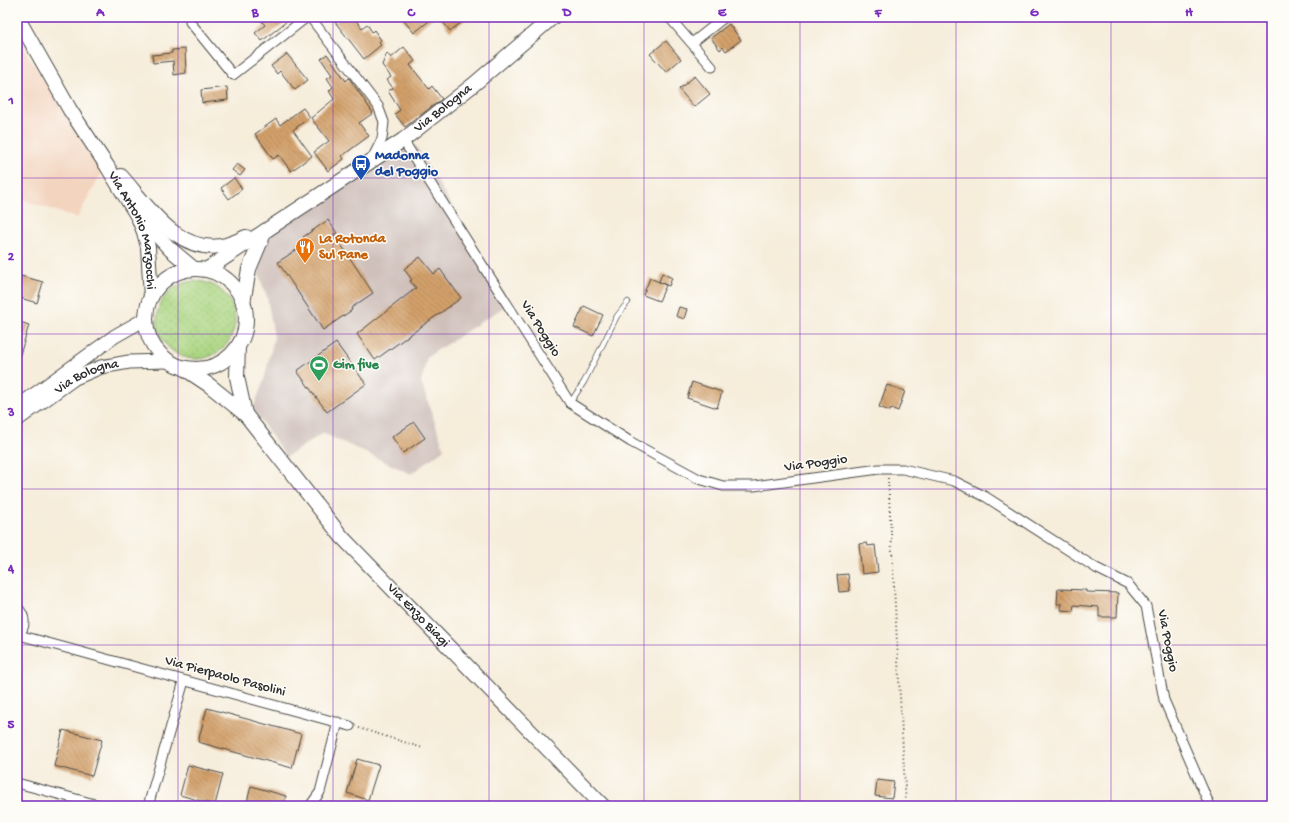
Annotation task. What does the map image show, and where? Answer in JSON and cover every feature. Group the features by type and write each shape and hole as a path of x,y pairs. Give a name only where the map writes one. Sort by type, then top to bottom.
{"main road":[{"name":"Via Antonio Marzocchi","path":"17,17 70,110 107,166 155,233 170,249 200,270"},
{"name":"Via Bologna","path":"200,270 266,230 403,140 473,85 553,17"},
{"path":"91,142 160,221 174,233 191,243 208,246 225,245 266,230"},
{"name":"Via Antonio Marzocchi","path":"107,166 138,217 144,232 148,247 151,296"},
{"name":"Via Bologna","path":"243,303 249,269 266,230"},
{"name":"Via Bologna","path":"200,270 218,275 229,282 243,303 245,326 243,336 238,346 224,361 215,366 200,369 185,369 175,366 166,360 155,349 148,335 145,318 151,296 158,286 168,277 180,271 200,270"},
{"name":"Via Bologna","path":"17,407 115,336 145,318"},
{"name":"Via Enzo Biagi","path":"238,346 237,377 245,414"},
{"name":"Via Bologna","path":"17,420 75,378 82,375 101,368 129,362 166,360"},
{"name":"Via Enzo Biagi","path":"185,369 209,385 245,414 342,537 603,806"}],"street":[{"path":"190,22 233,75 307,17"},
{"path":"310,17 378,106 384,122 382,139 372,160"},
{"path":"669,17 712,67"},
{"path":"692,43 725,17"},
{"name":"Via Poggio","path":"403,140 570,403 631,442 699,479 723,486 754,486 888,469 903,469 954,481 986,497 1096,568 1128,584 1146,606 1164,700 1210,806"},
{"path":"17,607 22,612 24,618 24,624 18,635"},
{"name":"Via Pierpaolo Pasolini","path":"18,635 350,726"},
{"path":"148,806 184,680"},
{"path":"310,806 320,792 338,722"},
{"path":"17,784 102,806"}],"lane":[{"path":"570,403 584,382 617,316 628,302"}],"path":[{"path":"888,469 906,806"},
{"path":"350,726 423,748"},
{"path":"17,799 32,806"}],"shaded area":[{"path":"17,34 28,55 103,170 77,218 17,198"},
{"path":"416,146 510,303 427,357 421,382 444,449 411,474 323,433 286,457 253,409 265,377 274,337 267,297 259,275 262,233 390,147"}],"green space":[{"path":"196,281 211,284 218,288 228,298 232,305 235,320 232,335 228,342 218,352 211,356 196,359 181,356 174,352 164,342 160,335 157,320 160,305 164,298 174,288 181,284"}],"building":[{"path":"258,17 292,17 262,41 255,33 265,25"},
{"path":"342,17 353,17 362,28 367,24 372,32 374,30 381,40 379,42 381,45 364,59 335,22"},
{"path":"401,17 434,17 414,33"},
{"path":"439,17 469,17 450,31"},
{"path":"729,24 741,40 726,51 723,47 720,50 711,38"},
{"path":"666,41 681,59 666,72 650,54"},
{"path":"404,47 415,61 410,65 429,89 432,86 442,99 405,127 395,114 400,110 388,91 393,88 387,80 391,77 382,65 387,53 391,58"},
{"path":"185,49 186,73 174,75 173,61 153,63 152,55 172,53 172,50"},
{"path":"287,54 308,80 295,90 280,71 277,74 271,66"},
{"path":"327,54 346,81 349,78 373,113 359,123 369,136 342,156 344,159 328,171 314,152 329,141 311,118 334,99 329,91 333,87 327,78 332,75 321,59"},
{"path":"695,76 710,94 694,107 679,89"},
{"path":"227,87 228,100 202,103 201,90"},
{"path":"303,108 310,117 293,130 312,156 291,171 279,155 273,159 255,134 276,119 280,125"},
{"path":"237,164 245,170 240,176 232,170"},
{"path":"234,178 242,189 229,199 221,188"},
{"path":"328,220 337,233 334,234 373,293 323,330 278,262 307,243 303,237"},
{"path":"420,257 434,274 440,269 461,298 375,360 357,334 416,288 410,281 412,280 404,269"},
{"path":"662,273 672,278 669,286 659,282"},
{"path":"21,276 43,282 37,303 17,297"},
{"path":"650,278 666,285 659,301 643,295"},
{"path":"584,306 603,315 593,336 574,327"},
{"path":"679,307 687,309 684,319 676,316"},
{"path":"17,321 29,325 19,358 17,358"},
{"path":"336,343 366,384 327,412 297,371"},
{"path":"692,382 722,392 717,408 687,398"},
{"path":"887,385 905,391 898,411 891,408 890,411 879,407"},
{"path":"414,422 425,438 403,453 392,437"},
{"path":"867,543 868,546 875,545 878,572 862,574 859,544"},
{"path":"848,574 850,591 839,592 837,575"},
{"path":"1058,589 1118,593 1117,617 1099,617 1099,607 1074,605 1073,611 1061,610 1062,604 1057,604"},
{"path":"207,708 301,734 292,768 198,742"},
{"path":"63,730 102,740 92,776 54,766"},
{"path":"357,759 379,765 368,800 347,793"},
{"path":"188,765 223,774 215,805 180,795"},
{"path":"877,780 894,782 892,798 875,796"},
{"path":"251,786 286,796 283,806 246,806"}],"place":[{"name":"Madonna del Poggio","path":"361,181"},
{"name":"La Rotonda Sul Pane","path":"305,264"},
{"name":"Gim five","path":"319,382"}]}
